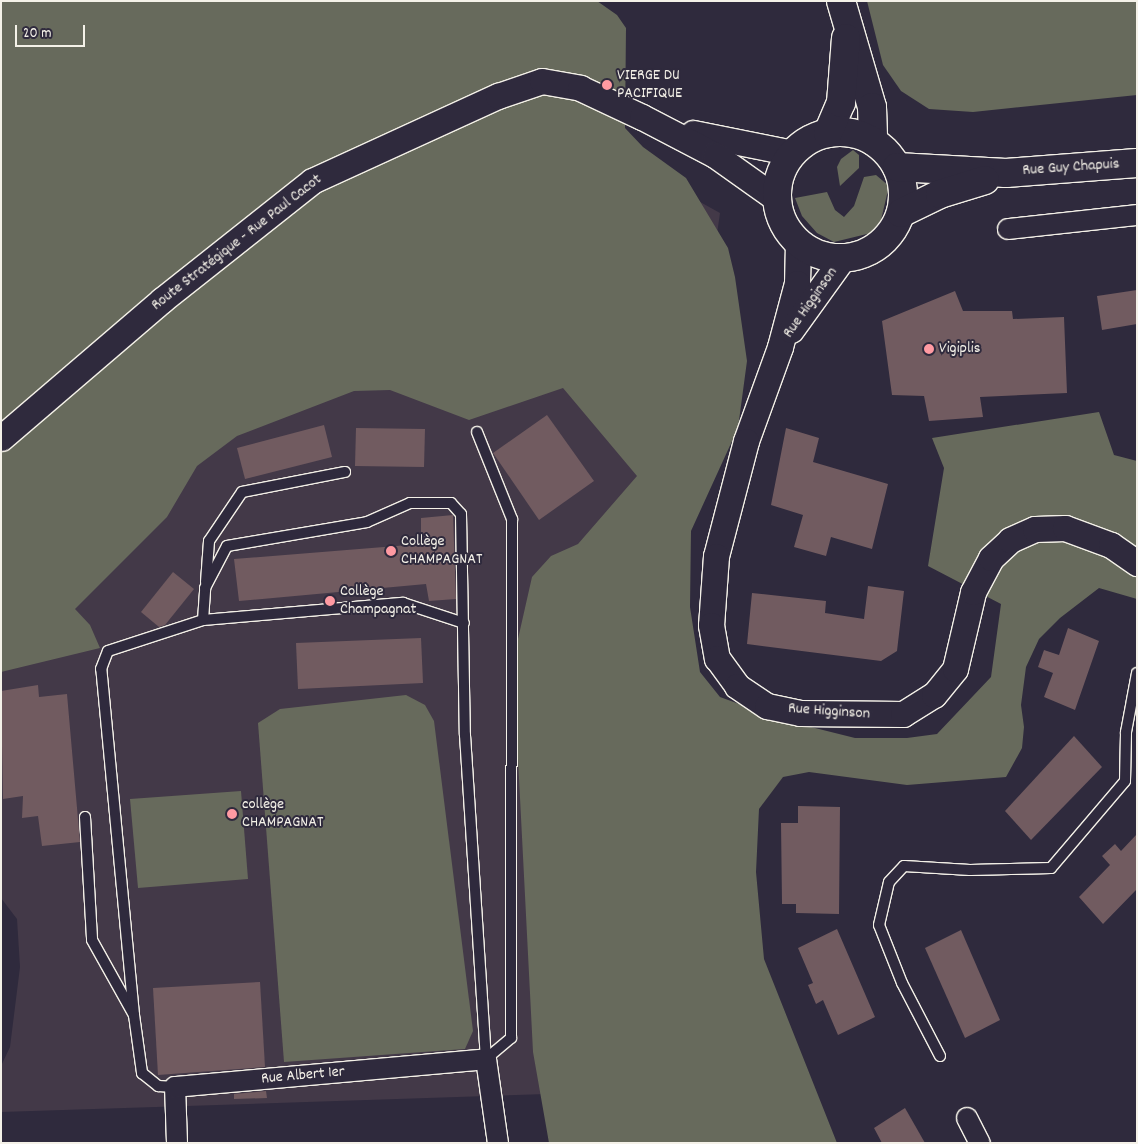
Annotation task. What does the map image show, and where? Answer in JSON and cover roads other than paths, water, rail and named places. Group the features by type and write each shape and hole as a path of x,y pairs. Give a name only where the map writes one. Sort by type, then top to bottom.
{"main road":[{"path":"828,133 841,103 845,10"},
{"path":"845,10 872,107 873,141"},
{"path":"844,132 873,141 887,152 898,168 904,198 902,213 893,231 879,245 861,255 842,259 811,252 798,243 787,230 777,199 778,182 793,153 809,140 828,133 844,132"},
{"name":"Rue Guy Chapuis","path":"898,168 1006,173 1137,163"},
{"name":"Rue Guy Chapuis","path":"902,213 940,194 1006,173"}],"street":[{"name":"Route Stratégique - Rue Paul Cacot","path":"1,438 162,300 312,181 498,96 542,81 580,88 642,117 715,155 777,199"},
{"name":"Route Stratégique - Rue Paul Cacot","path":"642,117 712,139 793,153"},
{"path":"1008,229 1137,215"},
{"name":"Rue Higginson","path":"798,243 797,283 780,347 746,441 716,556 711,624 717,658 737,686 766,706 800,713 903,714 934,695 955,669 972,592 991,558 1010,540 1035,530 1065,528 1111,545 1137,563"},
{"name":"Rue Higginson","path":"780,347 842,259"},
{"path":"486,1060 498,1143"},
{"name":"Rue Albert 1er","path":"175,1087 486,1060"},
{"path":"175,1087 177,1143"},
{"path":"967,1118 980,1143"}],"lane":[{"path":"477,432 512,519 511,1038 486,1060"},
{"path":"202,620 209,541 242,492 345,472"},
{"path":"205,588 227,546 367,522 410,503 451,503 461,514 465,735 486,1060"},
{"path":"175,1087 158,1086 142,1074 134,1015 101,669 108,651 202,620 403,603 464,623"},
{"path":"940,1056 902,983 879,925 890,882 904,866 970,870 1051,868 1125,781 1126,732 1137,674"},
{"path":"85,817 92,940 134,1015"}],"place":[{"name":"VIERGE DU PACIFIQUE","path":"607,85"},
{"name":"Vigiplis","path":"929,349"},
{"name":"Collège CHAMPAGNAT","path":"391,551"},
{"name":"Collège Champagnat","path":"330,601"},
{"name":"collège CHAMPAGNAT","path":"232,814"}]}
